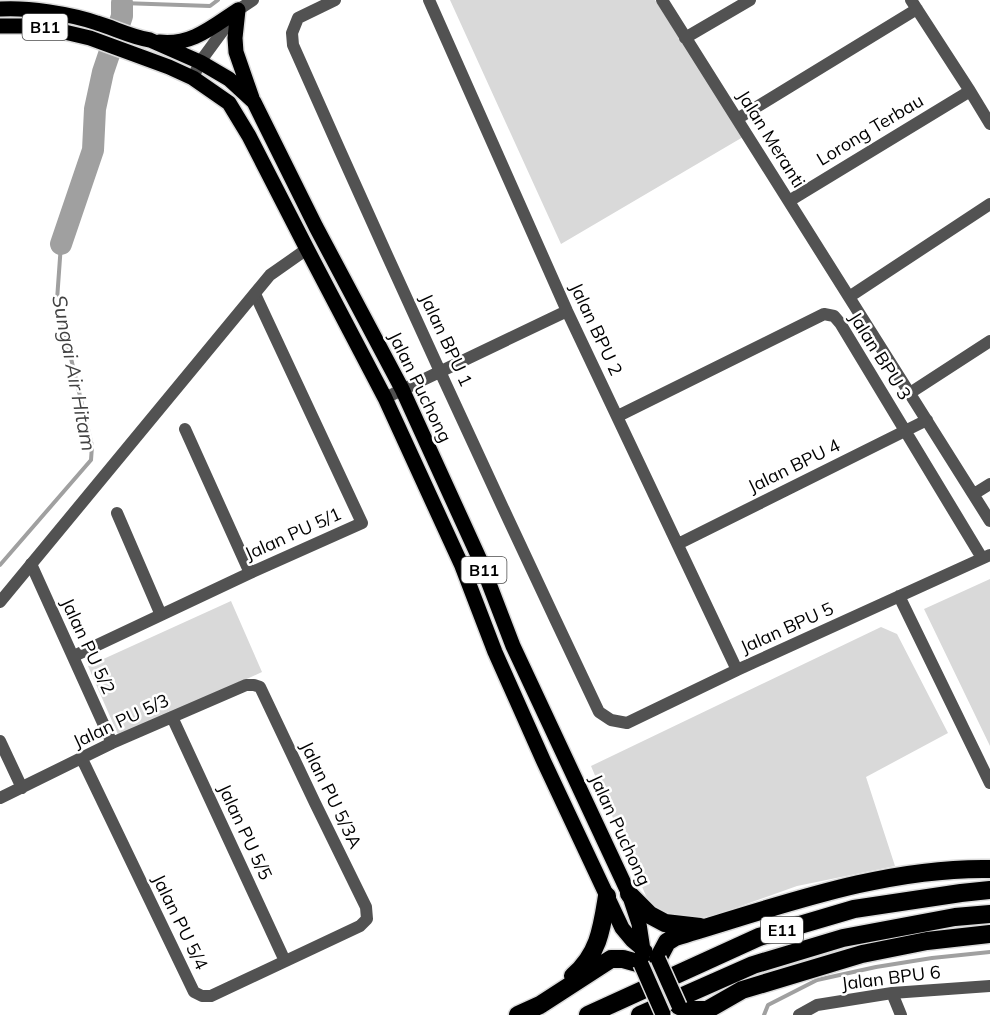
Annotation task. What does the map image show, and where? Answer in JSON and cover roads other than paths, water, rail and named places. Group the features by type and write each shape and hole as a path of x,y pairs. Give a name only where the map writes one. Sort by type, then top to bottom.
{"highway":[{"path":"518,1015 540,1005 611,959 647,958 675,937 858,885 932,871 990,869"},
{"name":"E11","path":"588,1015 759,937 854,909 990,890"},
{"path":"628,894 650,915 665,923 708,928"},
{"path":"540,1005 580,970 595,949 607,896"},
{"name":"E11","path":"640,1015 753,965 843,938 955,917 990,914"},
{"path":"669,1013 707,1010 742,990 862,954 927,941 990,934"},
{"path":"724,1015 730,1008 770,982"}],"main road":[{"name":"Jalan Puchong","path":"0,9 43,11 95,22 146,40 200,62 229,79 254,102 402,389 480,560 513,646 628,894 639,924 647,958 669,1013"},
{"path":"146,40 170,43 189,40 238,10"},
{"path":"238,10 236,52 254,102"},
{"name":"Jalan Puchong","path":"0,26 39,26 90,38 193,78 229,104 249,136 385,398 462,566 495,652 544,762 622,928 647,958"}],"street":[{"path":"193,78 200,62 238,10 253,0"},
{"name":"Jalan BPU 1","path":"335,0 298,18 292,33 293,45 440,371 599,712"},
{"name":"Jalan BPU 2","path":"429,0 567,310 737,670"},
{"name":"Jalan Meranti","path":"662,0 990,521"},
{"path":"685,38 750,0"},
{"path":"737,119 914,4 990,124"},
{"name":"Lorong Terbau","path":"789,201 970,91"},
{"path":"849,297 990,204"},
{"path":"0,602 270,275 307,249"},
{"name":"Jalan PU 5/1","path":"74,656 250,573 363,523 255,294"},
{"path":"385,398 567,310"},
{"name":"Jalan BPU 3","path":"618,416 824,314 834,316 986,557"},
{"path":"910,393 990,341"},
{"name":"Jalan BPU 4","path":"678,544 927,420"},
{"path":"185,429 250,573"},
{"path":"974,494 990,484"},
{"path":"117,513 161,615"},
{"name":"Jalan BPU 5","path":"599,712 611,720 627,723 737,670 986,557"},
{"name":"Jalan PU 5/2","path":"31,564 112,743"},
{"path":"899,596 990,783"},
{"name":"Jalan PU 5/3","path":"0,798 112,743 246,685 260,687"},
{"name":"Jalan PU 5/3A","path":"260,687 366,907 367,919"},
{"name":"Jalan PU 5/5","path":"172,717 285,961"},
{"path":"0,741 22,788"},
{"name":"Jalan PU 5/4","path":"82,759 194,992 202,996 211,996 360,926 367,919"},
{"name":"Jalan BPU 6","path":"799,1015 817,1005 892,993 990,986"},
{"path":"892,993 901,1015"}],"waterway":[{"name":"Sungai Air Hitam","path":"119,0 122,3 210,6 218,0"},
{"name":"Sungai Air Hitam","path":"61,244 93,150 95,109 103,72 122,16 122,3"},
{"name":"Sungai Air Hitam","path":"0,565 91,460 92,446 57,300 61,244"},
{"path":"764,1015 768,1005 817,980 876,967 990,952"}]}
